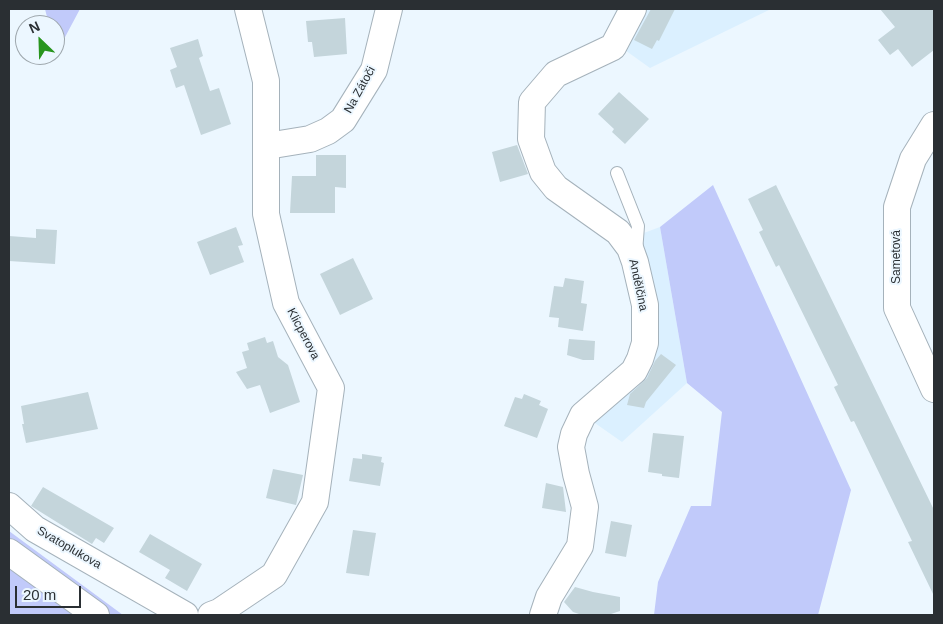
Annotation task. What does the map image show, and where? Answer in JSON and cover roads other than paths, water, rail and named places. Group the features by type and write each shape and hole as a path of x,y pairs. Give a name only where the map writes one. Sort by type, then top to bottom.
{"street":[{"name":"Klicperova","path":"211,615 219,612 274,575 315,502 331,388 286,303 266,214 266,81 248,9"},
{"name":"Na Zátoči","path":"267,146 310,140 328,131 343,120 374,70 388,9"},
{"name":"Andělčina","path":"543,615 549,598 580,546 585,507 571,447 574,434 583,415 634,371 645,343 645,305 630,248 618,232 568,198 543,172 531,139 532,102 556,74 613,47 633,9"},
{"name":"Sametová","path":"934,125 913,159 897,207 897,308 934,389"},
{"name":"Svatoplukova","path":"9,506 35,529 186,615"},
{"path":"9,552 96,615"}],"lane":[{"path":"617,172 638,226 635,262"}]}
